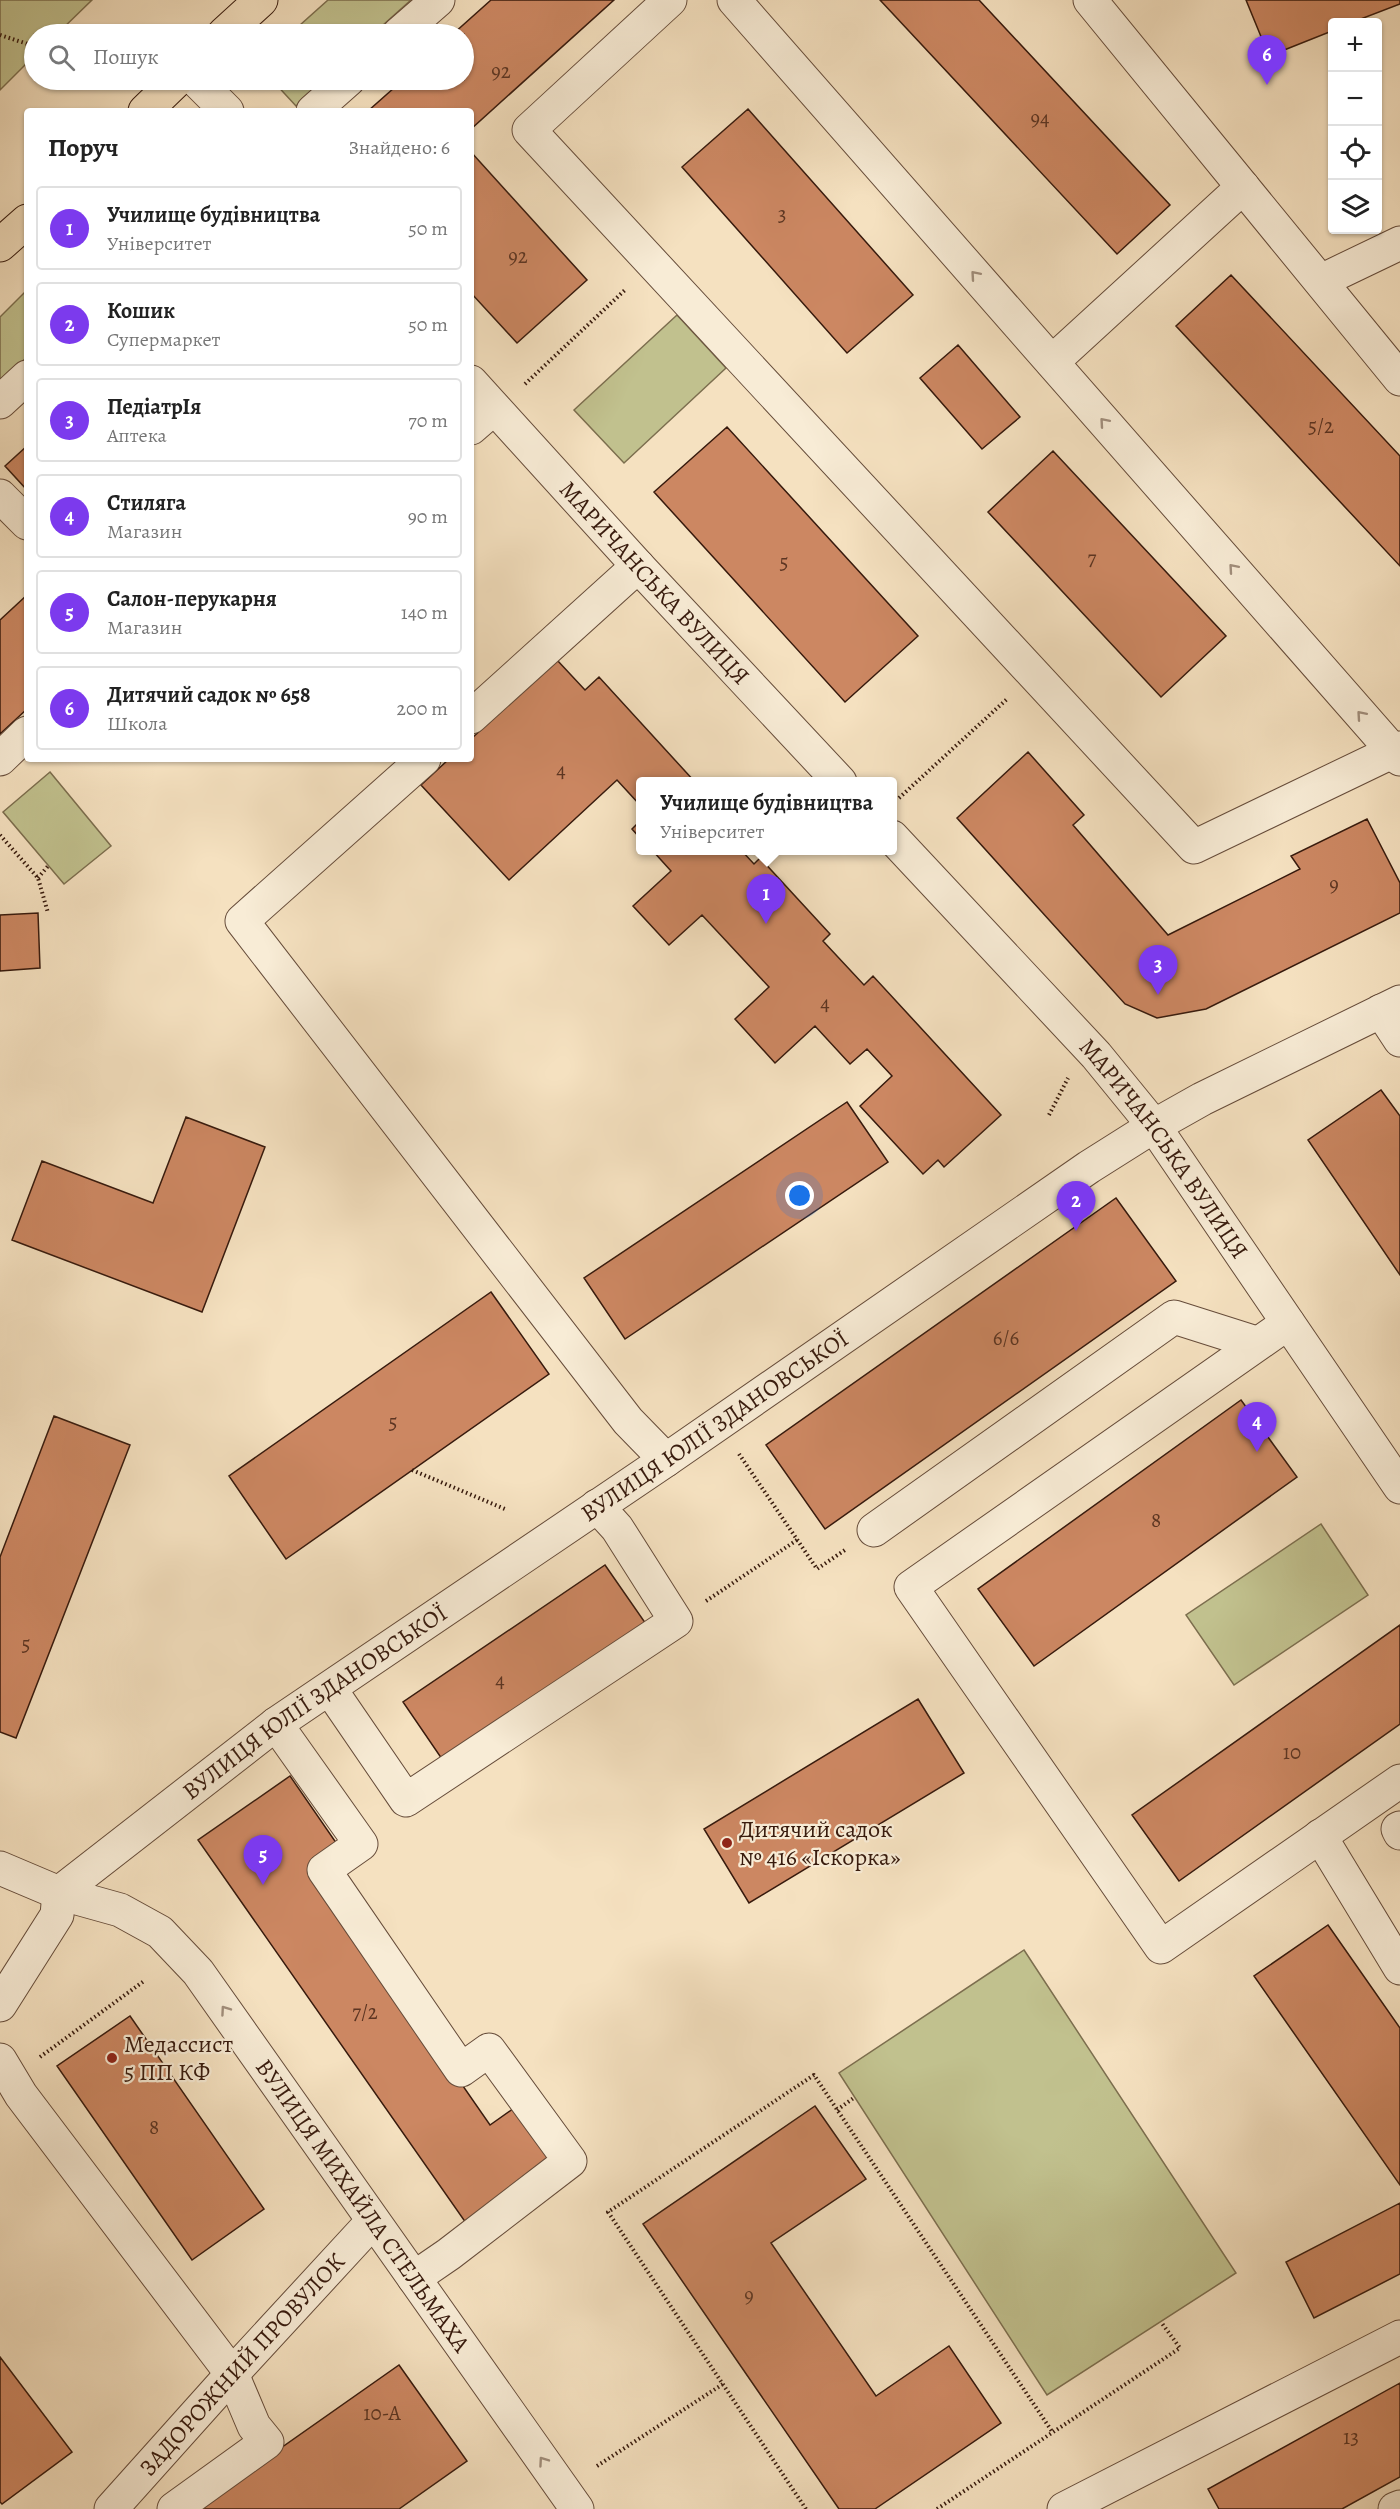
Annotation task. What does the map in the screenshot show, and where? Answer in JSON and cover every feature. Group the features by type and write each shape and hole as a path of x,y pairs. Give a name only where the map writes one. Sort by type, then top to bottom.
{"highway":[{"path":"235,24 261,0"},
{"path":"148,108 167,90"},
{"path":"0,246 24,223"}],"street":[{"path":"410,24 438,0"},
{"path":"670,0 529,130 1194,847 1398,753 734,0"},
{"path":"1090,0 1400,379"},
{"path":"206,90 224,108"},
{"path":"316,108 337,90"},
{"path":"1052,362 1243,187"},
{"path":"1321,281 1400,243"},
{"path":"0,402 24,380"},
{"name":"МАРИЧАНСЬКА ВУЛИЦЯ","path":"474,391 483,418 638,566 835,777"},
{"path":"0,496 24,520"},
{"path":"474,714 638,566"},
{"path":"0,759 24,737"},
{"path":"421,762 242,921 628,1421 666,1460"},
{"name":"МАРИЧАНСЬКА ВУЛИЦЯ","path":"897,842 1096,1055 1154,1126 1400,1487"},
{"path":"1390,1006 1400,1040"},
{"name":"ВУЛИЦЯ ЮЛІЇ ЗДАНОВСЬКОЇ","path":"59,1893 276,1724 666,1460 1089,1167 1154,1126 1202,1100 1390,1006"},
{"path":"874,1530 1174,1317 1256,1343"},
{"path":"1288,1323 1256,1343 911,1587 1161,1947 1400,1781"},
{"path":"330,1689 406,1800 676,1621 617,1528 597,1506"},
{"path":"276,1724 361,1844 324,1870 461,2070 489,2050 570,2161 449,2254 414,2278"},
{"path":"1400,1827 1398,1829 1400,1833"},
{"path":"1320,1836 1400,1968"},
{"name":"ВУЛИЦЯ МИХАЙЛА СТЕЛЬМАХА","path":"0,1868 59,1893 120,1910 160,1932 198,1971 577,2509"},
{"path":"0,2006 57,1915 59,1893"},
{"path":"6,2069 21,2095 232,2374 254,2426 267,2442 174,2509"},
{"name":"ЗАДОРОЖНИЙ ПРОВУЛОК","path":"111,2509 373,2221"},
{"path":"1064,2509 1400,2337"},
{"path":"1395,2509 1400,2506"}],"path":[{"path":"0,35 24,43"},
{"path":"521,388 653,264"},
{"path":"899,798 1034,674"},
{"path":"0,834 38,878 48,913"},
{"path":"38,878 48,866"},
{"path":"1049,1115 1071,1073"},
{"path":"734,1446 817,1569 874,1530"},
{"path":"412,1470 505,1509"},
{"path":"676,1621 797,1540"},
{"path":"6,2069 144,1981"},
{"path":"806,2509 608,2212 814,2075 1053,2433"},
{"path":"837,2110 855,2097"},
{"path":"937,2509 1180,2348 1161,2322"},
{"path":"597,2466 723,2384"}],"green space":[{"path":"0,0 92,0 67,24 24,24 24,66 0,90"},
{"path":"328,0 411,0 384,24 301,24"},
{"path":"281,90 314,90 296,106"},
{"path":"24,293 24,360 0,383 0,317"},
{"path":"677,315 726,368 624,463 574,410"},
{"path":"50,772 111,846 64,884 3,812"},
{"path":"1321,1524 1368,1595 1234,1685 1186,1615"},
{"path":"1024,1950 1236,2273 1047,2395 839,2073"}],"building":[{"path":"491,0 614,0 474,126 474,108 371,108 392,90 474,90 474,24 464,24"},
{"path":"880,0 979,0 1170,205 1117,254"},
{"path":"1246,0 1400,0 1400,4 1363,18 1328,18 1328,33 1269,56"},
{"path":"748,109 913,295 847,353 682,167"},
{"path":"474,155 587,280 517,343 474,296"},
{"path":"1231,275 1400,456 1400,566 1176,326"},
{"path":"958,345 1020,417 982,449 920,378"},
{"path":"727,427 918,636 845,702 654,492"},
{"path":"24,449 24,487 5,466"},
{"path":"1053,451 1226,636 1161,697 988,512"},
{"path":"24,598 24,712 0,734 0,620"},
{"path":"557,660 585,690 599,677 690,777 636,777 636,801 617,780 509,880 421,785 446,762 474,762 474,736"},
{"path":"1028,752 1084,815 1073,825 1168,935 1300,869 1291,856 1367,819 1400,883 1400,913 1206,1009 1157,1018 1125,1004 957,818"},
{"path":"657,855 746,855 754,864 760,858 830,934 823,941 864,985 873,976 1001,1115 944,1167 938,1160 923,1174 860,1106 892,1076 867,1049 850,1064 815,1026 775,1063 735,1019 769,987 702,915 669,945 633,906 671,871"},
{"path":"38,913 40,968 0,971 0,915"},
{"path":"1381,1090 1400,1116 1400,1275 1308,1140"},
{"path":"847,1102 888,1162 625,1339 584,1278"},
{"path":"186,1117 265,1147 202,1312 12,1240 42,1161 153,1203"},
{"path":"1116,1198 1176,1281 825,1529 766,1445"},
{"path":"491,1292 549,1374 286,1559 229,1476"},
{"path":"1241,1400 1297,1477 1034,1666 978,1589"},
{"path":"54,1416 130,1445 16,1738 0,1732 0,1557"},
{"path":"605,1565 646,1624 444,1762 403,1702"},
{"path":"1400,1625 1400,1724 1179,1881 1132,1815"},
{"path":"918,1699 964,1773 749,1903 704,1829"},
{"path":"290,1776 337,1844 309,1864 490,2125 517,2106 555,2161 466,2223 198,1840"},
{"path":"1328,1925 1400,2028 1400,2185 1254,1976"},
{"path":"130,2016 264,2209 192,2260 57,2066"},
{"path":"815,2106 866,2179 771,2243 876,2396 949,2346 1001,2423 875,2509 839,2509 643,2224"},
{"path":"1400,2203 1400,2274 1314,2318 1286,2262"},
{"path":"0,2357 72,2452 2,2504 0,2502"},
{"path":"399,2365 467,2461 399,2509 194,2509"},
{"path":"1400,2383 1400,2477 1342,2509 1219,2509 1208,2489"}],"place":[{"name":"Дитячий садок № 658","path":"1267,85"},
{"name":"Училище будівництва","path":"766,924"},
{"name":"ПедіатрІя","path":"1158,995"},
{"name":"Кошик","path":"1076,1231"},
{"name":"Стиляга","path":"1257,1452"},
{"name":"Дитячий садок № 416 «Іскорка»","path":"727,1843"},
{"name":"Салон-перукарня","path":"263,1885"},
{"name":"Медассист 5 ПП КФ","path":"112,2058"}]}
